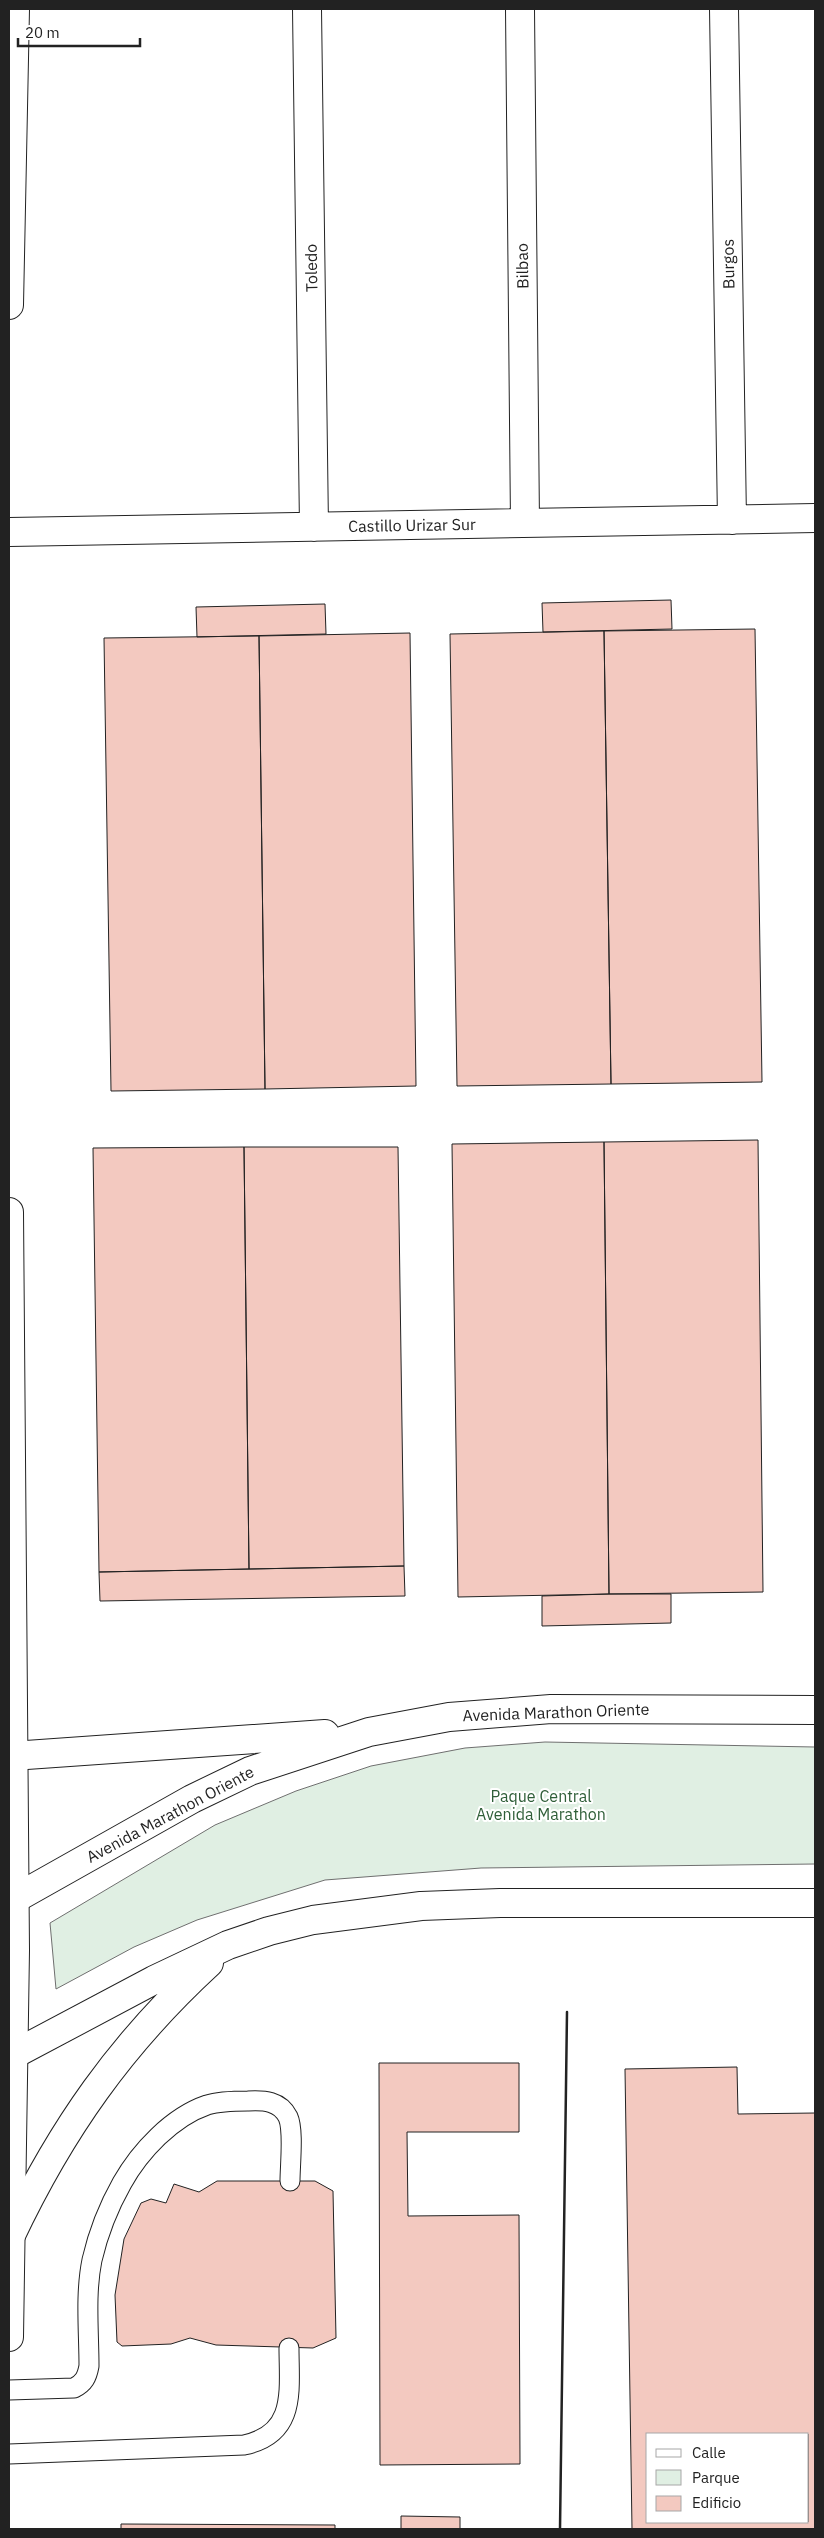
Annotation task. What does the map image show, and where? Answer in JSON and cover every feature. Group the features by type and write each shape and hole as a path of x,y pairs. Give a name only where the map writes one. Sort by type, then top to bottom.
{"street":[{"path":"9,305 15,9"},
{"name":"Toledo","path":"307,9 314,527"},
{"name":"Bilbao","path":"520,9 525,523"},
{"name":"Burgos","path":"724,9 732,520"},
{"name":"Castillo Urizar Sur","path":"9,532 815,518"},
{"path":"9,1212 12,1756 9,2337"},
{"name":"Avenida Marathon Oriente","path":"12,1900 192,1799 250,1771 369,1732 449,1716 533,1710 597,1708 815,1710"},
{"path":"12,1756 369,1732"},
{"path":"11,2055 154,1980 228,1945 269,1931 313,1920 421,1906 815,1903"},
{"path":"10,2237 56,2149 103,2077 174,1995 228,1945"}],"lane":[{"path":"9,2390 74,2388 82,2384 87,2376 89,2366 89,2302 92,2261 100,2233 122,2182 137,2160 158,2137 182,2118 208,2105 228,2102 260,2100 276,2104 288,2118 290,2181"},
{"path":"9,2454 244,2445 256,2442 268,2437 276,2429 287,2410 289,2348"}],"green space":[{"name":"Paque Central Avenida Marathon","path":"545,1742 815,1747 815,1864 481,1868 325,1880 197,1920 134,1947 56,1989 50,1923 215,1825 296,1791 371,1766 465,1748"}],"building":[{"path":"671,600 672,629 543,632 542,603"},
{"path":"325,604 326,634 197,637 196,607"},
{"path":"755,629 762,1082 611,1084 604,631"},
{"path":"604,631 611,1084 457,1086 450,634"},
{"path":"410,633 416,1086 265,1089 259,636"},
{"path":"259,636 265,1089 111,1091 104,638"},
{"path":"758,1140 763,1592 609,1594 604,1142"},
{"path":"604,1142 609,1594 458,1597 452,1144"},
{"path":"244,1147 249,1569 99,1572 93,1148"},
{"path":"244,1147 398,1147 404,1566 249,1569"},
{"path":"404,1566 405,1596 100,1601 99,1572"},
{"path":"671,1594 671,1623 542,1626 542,1596"},
{"path":"379,2063 519,2063 519,2132 407,2132 408,2216 519,2215 520,2464 380,2465"},
{"path":"737,2067 738,2114 815,2113 815,2529 632,2529 625,2069"},
{"path":"217,2181 315,2181 333,2191 336,2338 313,2348 216,2345 190,2338 171,2344 122,2346 117,2342 115,2295 124,2239 141,2203 151,2199 166,2203 174,2184 199,2192"},
{"path":"401,2516 460,2517 460,2529 401,2529"},
{"path":"121,2524 335,2525 335,2529 121,2529"}],"wall":[{"path":"560,2529 567,2012"}]}
